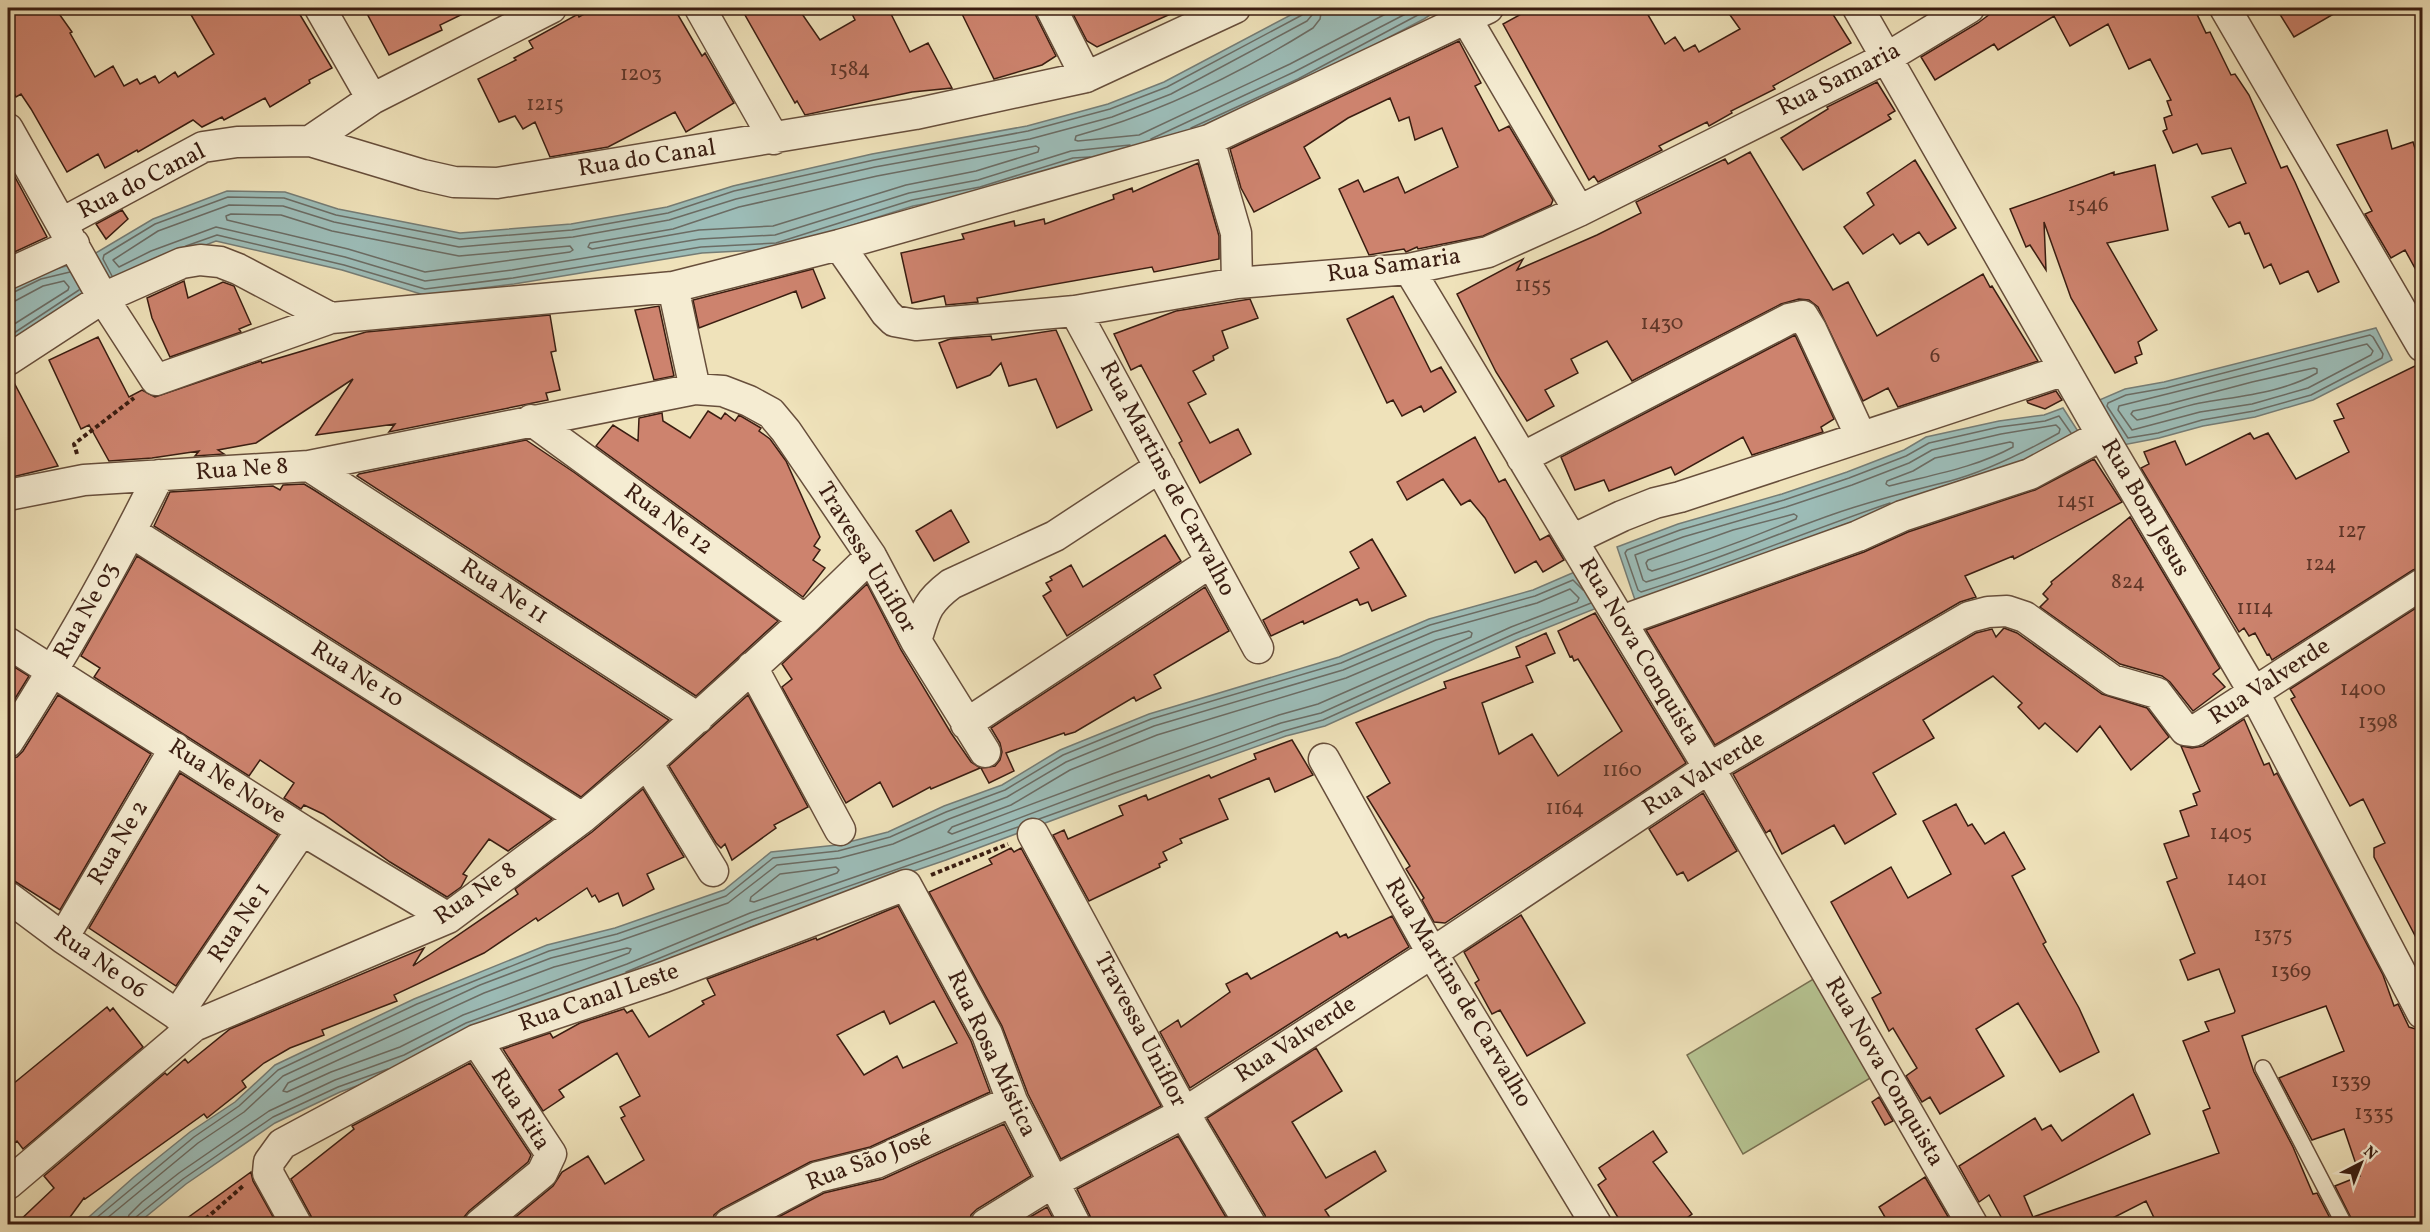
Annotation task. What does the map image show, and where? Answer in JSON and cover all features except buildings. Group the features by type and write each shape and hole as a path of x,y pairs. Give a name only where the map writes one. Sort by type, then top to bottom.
{"street":[{"path":"320,8 372,99"},
{"path":"310,141 372,99 551,8"},
{"path":"699,8 774,139"},
{"path":"1051,8 1086,77"},
{"name":"Rua do Canal","path":"8,274 203,147 245,142 310,141 444,180 497,183 915,114 1086,77 1235,8"},
{"name":"Rua Bom Jesus","path":"1858,8 2102,435 2253,692 2422,1013"},
{"name":"Rua Samaria","path":"839,245 886,313 894,321 916,325 1075,311 1237,283 1409,269 1488,252 1579,211 1888,57 1968,8"},
{"path":"2225,8 2422,346"},
{"path":"8,129 103,298 156,380 331,318 673,287 839,245 1209,140 1471,11 1579,211"},
{"path":"1209,140 1236,233 1237,283"},
{"path":"8,360 103,298 182,263 200,260 220,262 238,268 331,318"},
{"name":"Rua Nova Conquista","path":"1409,269 1709,768 1972,1224"},
{"path":"673,287 709,390"},
{"name":"Rua Martins de Carvalho","path":"1075,311 1258,648"},
{"path":"1522,458 1789,319 1803,316 1861,437"},
{"path":"1572,540 1655,503 1680,497 2065,370"},
{"name":"Rua Ne 8","path":"8,495 84,480 309,466 531,420 709,390"},
{"name":"Travessa Uniflor","path":"709,390 771,413 786,431 871,556 916,641 985,752"},
{"name":"Rua Ne 12","path":"531,420 805,620"},
{"path":"1621,621 1858,536 1922,508 2030,474 2102,435"},
{"name":"Rua Ne 11","path":"309,466 698,718"},
{"path":"916,641 926,608 951,584 1055,536 1160,467"},
{"name":"Rua Ne 03","path":"8,742 52,673 131,532 159,475"},
{"name":"Rua Ne 10","path":"131,532 582,818"},
{"name":"Rua Ne 8","path":"8,1184 185,1021 448,918 582,818 647,763 805,620 871,556"},
{"path":"966,724 1211,562"},
{"name":"Rua Valverde","path":"986,1224 1052,1182 1184,1113 1432,953 1709,768 1969,617 1988,612 2007,611 2025,617 2112,680 2157,693 2189,731 2199,728 2422,584"},
{"name":"Rua Ne Nove","path":"8,643 302,830 448,918"},
{"path":"752,667 840,830"},
{"name":"Rua Ne 2","path":"63,938 175,748"},
{"name":"Rua Martins de Carvalho","path":"1324,759 1432,953 1596,1224"},
{"path":"647,763 712,871"},
{"name":"Rua Ne 1","path":"185,1021 302,830"},
{"name":"Travessa Uniflor","path":"1034,834 1184,1113 1250,1224"},
{"name":"Rua Canal Leste","path":"269,1162 282,1144 476,1040 664,977 906,885"},
{"name":"Rua Rosa Mística","path":"906,885 987,1034 1012,1101 1075,1224"},
{"name":"Rua Ne 06","path":"8,897 63,938 185,1021"},
{"name":"Rua Rita","path":"476,1040 551,1154 542,1173 480,1224"},
{"name":"Rua São José","path":"729,1224 818,1177 876,1163 1012,1101"},
{"path":"269,1162 268,1173 272,1183 296,1224"}],"lane":[{"path":"2263,1068 2344,1224"}],"path":[{"path":"84,480 74,444 156,380"},
{"path":"906,885 1034,834"},
{"path":"200,1224 269,1162"}],"green space":[{"path":"1815,978 1872,1077 1743,1154 1687,1055"}],"water":[{"path":"1304,8 1441,8 1300,84 1214,123 982,193 913,206 777,249 702,253 514,284 424,295 342,270 216,241 155,264 111,286 94,254 153,219 227,191 285,192 338,209 460,233 571,224 667,207 733,186 872,154 1027,126 1108,104 1164,82"},
{"path":"73,264 88,293 8,344 8,290 38,274"},
{"path":"2376,328 2392,360 2313,400 2255,417 2203,426 2123,445 2097,401 2125,389 2164,382"},
{"path":"2063,408 2081,436 2055,451 1835,528 1684,585 1635,600 1617,547 1678,524 1782,494 1847,472 1904,450 1926,437 1999,421 2044,415"},
{"path":"1577,571 1602,606 1516,640 1325,726 1286,736 946,860 754,926 409,1067 340,1092 275,1123 186,1184 137,1224 81,1224 190,1132 235,1102 275,1065 414,999 547,945 615,928 724,890 771,852 837,845 888,832 944,806 1002,785 1060,750 1149,714 1339,657 1429,619 1533,590"}]}
